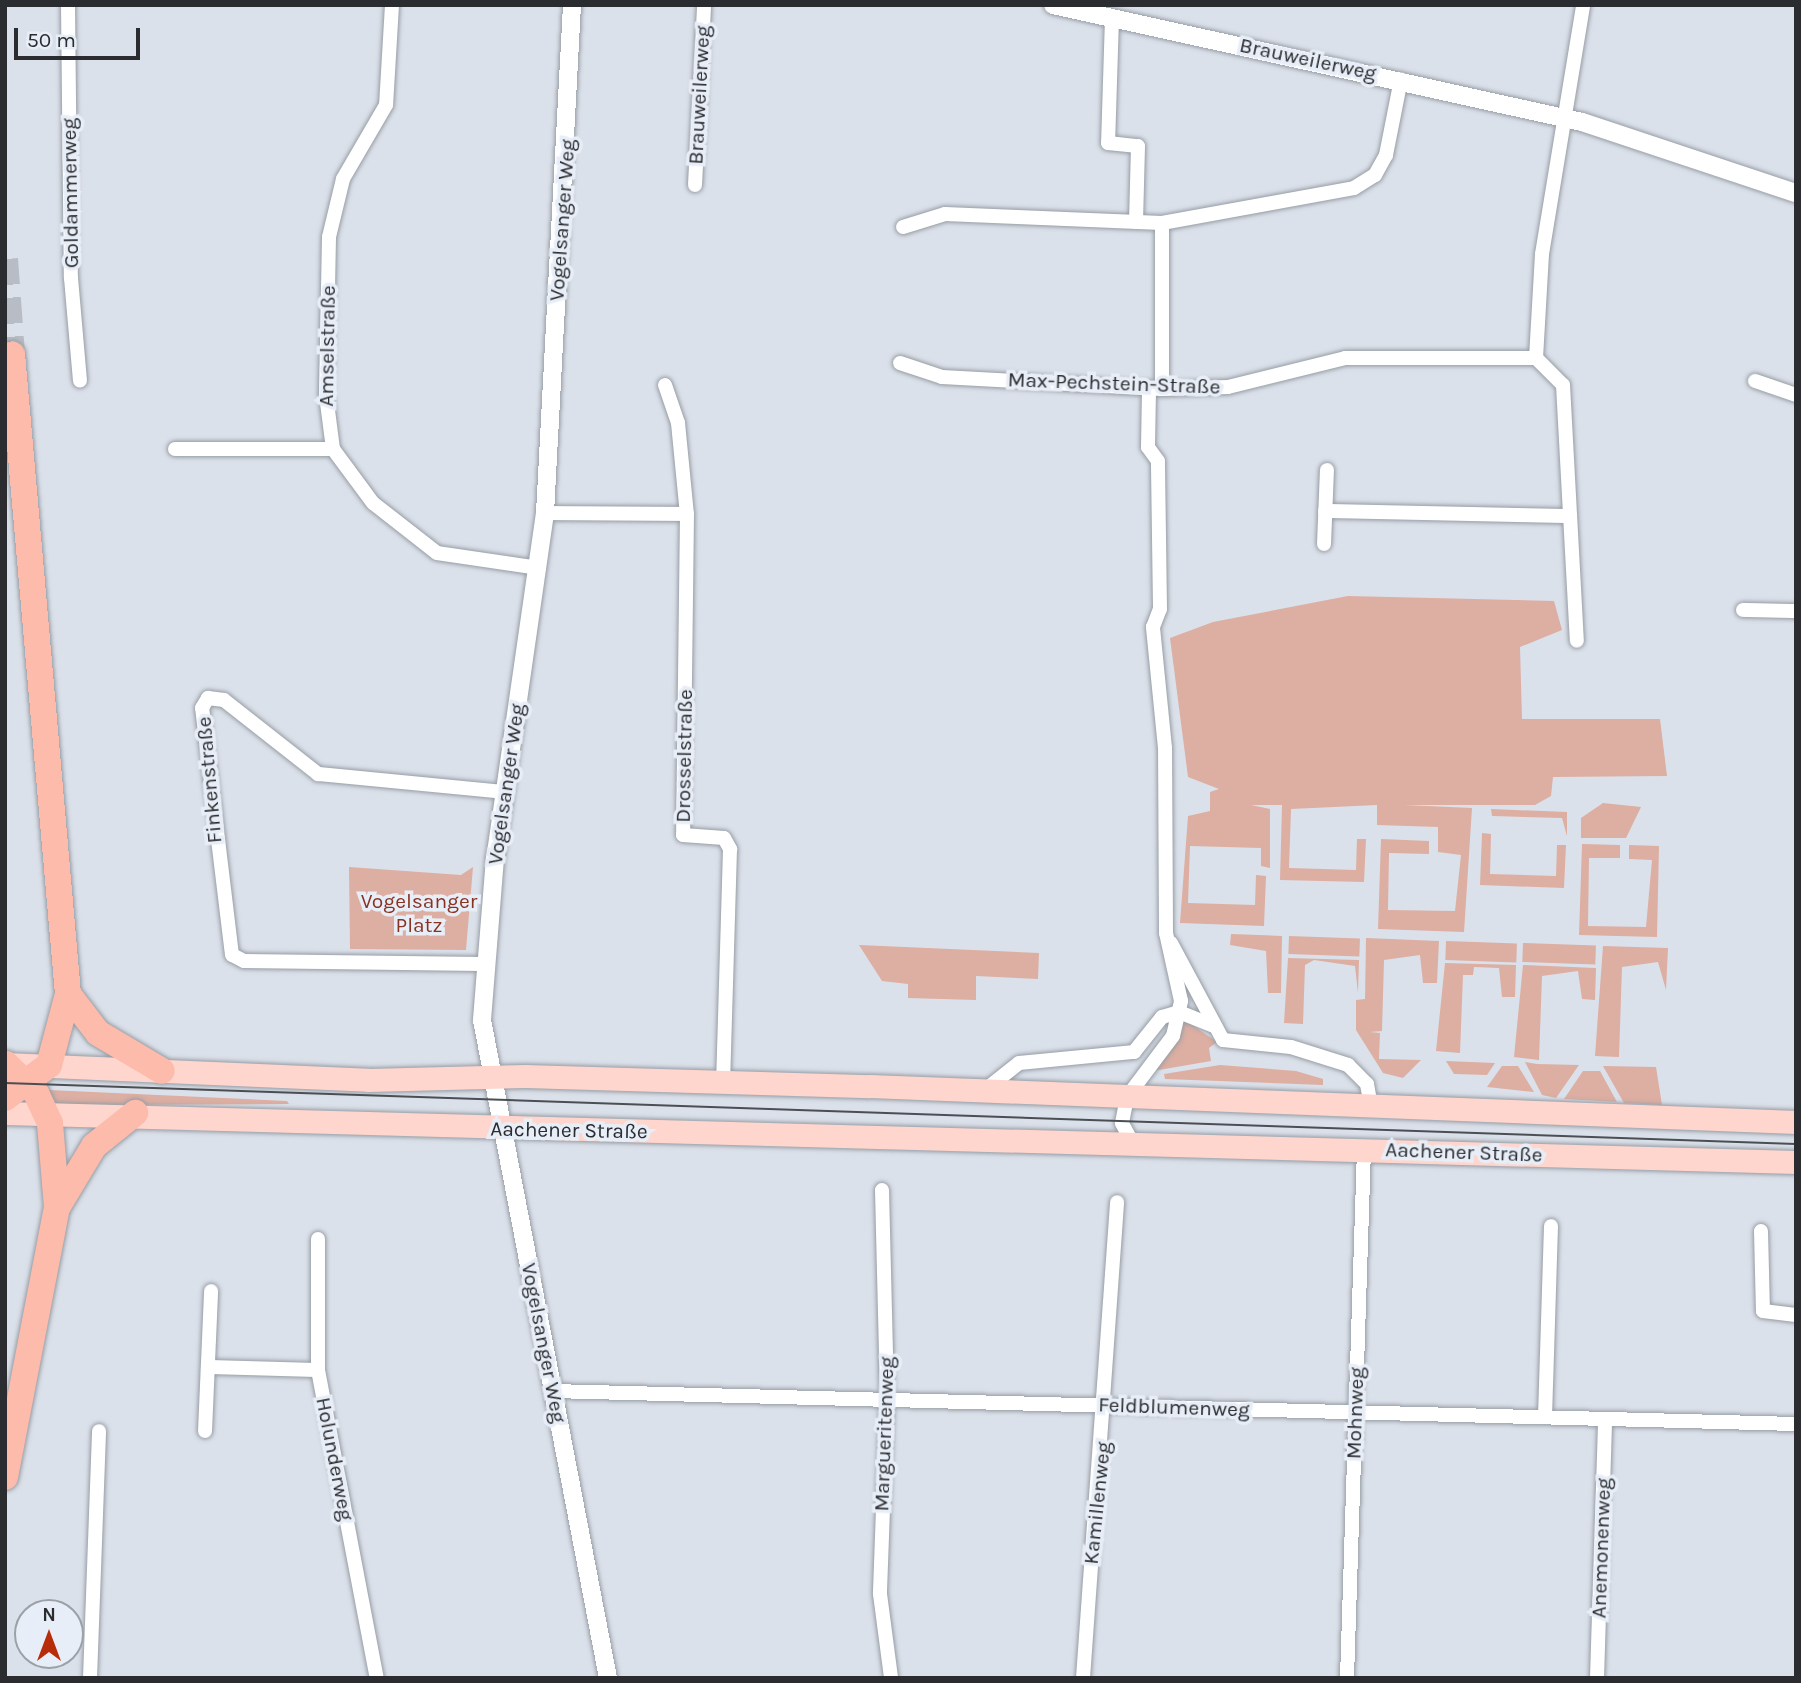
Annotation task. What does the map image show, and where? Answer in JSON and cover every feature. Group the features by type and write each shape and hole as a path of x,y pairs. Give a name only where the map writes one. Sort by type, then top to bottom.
{"highway":[{"path":"5,1477 57,1207 57,1156 46,1112 14,1085 49,1065 68,994 12,354"},
{"path":"68,994 98,1033 162,1070"},
{"path":"57,1207 94,1146 135,1113"}],"main road":[{"name":"Aachener Straße","path":"49,1065 368,1080 491,1076 723,1085 985,1090 1796,1122"},
{"name":"Aachener Straße","path":"46,1112 135,1113 504,1129 1364,1148 1796,1163"}],"street":[{"name":"Goldammerweg","path":"68,5 71,278 80,381"},
{"name":"Amselstraße","path":"392,5 386,105 343,179 329,237 326,395 333,449 373,503 436,553 539,568"},
{"name":"Vogelsanger Weg","path":"572,5 545,513 482,964 491,1076 504,1129 608,1678"},
{"name":"Brauweilerweg","path":"695,185 704,5"},
{"name":"Brauweilerweg","path":"1053,5 1401,79 1562,117 1796,193"},
{"path":"1577,642 1563,385 1535,358 1542,254 1562,117 1584,5"},
{"path":"1112,18 1108,143 1138,146 1136,222"},
{"path":"903,227 945,214 1163,223 1308,200 1375,176 1386,155 1401,79"},
{"path":"1133,1144 1122,1123 1127,1097 1173,1036 1179,1012 1180,991 1166,933 1164,734 1153,627 1160,609 1158,461 1148,447 1156,388 1163,223"},
{"name":"Max-Pechstein-Straße","path":"900,362 942,377 1156,388 1228,387 1345,358 1535,358"},
{"path":"1755,381 1796,395"},
{"name":"Drosselstraße","path":"665,385 678,424 687,514 682,829 689,837 724,838 730,849 723,1085"},
{"path":"175,449 333,449"},
{"path":"1324,544 1327,470"},
{"path":"1325,512 1569,516"},
{"path":"545,513 687,514"},
{"path":"1743,610 1796,611"},
{"name":"Finkenstraße","path":"482,964 244,961 232,955 202,735 208,698 232,706 318,774 504,792"},
{"path":"1166,933 1186,962 1212,1025 1223,1040 1291,1047 1348,1065 1367,1084 1371,1106"},
{"path":"985,1090 1019,1063 1134,1052 1163,1017 1179,1012 1212,1025"},
{"name":"Mohnweg","path":"1347,1678 1364,1148"},
{"name":"Margueritenweg","path":"882,1191 887,1400 880,1594 891,1678"},
{"name":"Kamillenweg","path":"1083,1678 1108,1406 1117,1202"},
{"path":"1545,1417 1551,1226"},
{"path":"1761,1231 1763,1311 1796,1315"},
{"name":"Holunderweg","path":"318,1239 318,1370 377,1678"},
{"path":"205,1430 211,1291"},
{"path":"208,1367 318,1370"},
{"name":"Feldblumenweg","path":"552,1391 1796,1424"},
{"name":"Anemonenweg","path":"1597,1678 1605,1419"},
{"path":"89,1678 99,1431"}],"green space":[{"path":"1348,596 1554,601 1562,630 1520,647 1522,719 1660,719 1667,776 1553,777 1551,796 1535,805 1404,805 1472,808 1464,932 1378,929 1381,839 1429,841 1429,854 1389,853 1388,910 1455,911 1461,855 1438,852 1438,827 1377,825 1377,805 1291,809 1289,868 1356,870 1357,839 1366,839 1364,882 1280,880 1282,805 1251,805 1270,809 1270,868 1261,866 1261,848 1190,846 1188,903 1255,905 1256,875 1266,876 1264,926 1180,923 1188,816 1210,811 1210,792 1219,789 1188,777 1170,638 1213,622"},
{"path":"1603,803 1641,807 1626,838 1581,838 1581,818"},
{"path":"1491,809 1567,812 1567,836 1562,818 1492,816"},
{"path":"1482,833 1491,834 1490,874 1556,876 1557,845 1566,845 1564,888 1480,885"},
{"path":"1582,844 1620,845 1620,858 1589,858 1588,926 1646,927 1652,860 1629,859 1629,845 1659,846 1657,937 1579,935"},
{"name":"Vogelsanger Platz","path":"349,867 461,875 473,867 466,950 350,949"},
{"path":"1231,934 1282,936 1281,993 1268,993 1266,951 1230,945"},
{"path":"1289,936 1360,938 1359,956 1288,954"},
{"path":"1366,938 1439,941 1437,983 1423,983 1420,955 1384,960 1382,1031 1370,1032 1380,1033 1379,1059 1421,1060 1403,1078 1383,1073 1356,1030 1356,1000 1365,999"},
{"path":"1446,941 1517,943 1516,962 1445,960"},
{"path":"1523,943 1596,946 1595,965 1522,962"},
{"path":"859,945 1039,953 1038,979 976,976 976,1000 908,998 908,984 882,981"},
{"path":"1603,946 1668,948 1666,990 1658,962 1622,967 1619,1057 1595,1056"},
{"path":"1288,958 1359,960 1358,993 1355,966 1314,960 1305,965 1303,1024 1284,1023"},
{"path":"1445,963 1516,965 1515,997 1502,997 1499,968 1474,967 1473,975 1463,975 1460,1053 1436,1051"},
{"path":"1523,965 1596,968 1595,1000 1582,999 1578,971 1542,976 1539,1060 1514,1057"},
{"path":"1185,1020 1217,1042 1209,1048 1211,1061 1153,1071"},
{"path":"1446,1061 1495,1063 1487,1075 1454,1074"},
{"path":"1525,1062 1579,1065 1556,1098 1542,1095"},
{"path":"1220,1065 1296,1071 1323,1079 1323,1085 1165,1079 1164,1074"},
{"path":"1502,1066 1518,1066 1534,1092 1487,1087"},
{"path":"1603,1066 1656,1067 1662,1105 1624,1103"},
{"path":"1583,1071 1600,1071 1617,1102 1564,1099"},
{"path":"49,1090 287,1101 289,1104 56,1105"}],"tunnel":[{"path":"5,259 12,354"}],"tram line":[{"path":"5,1083 1796,1144"}]}
